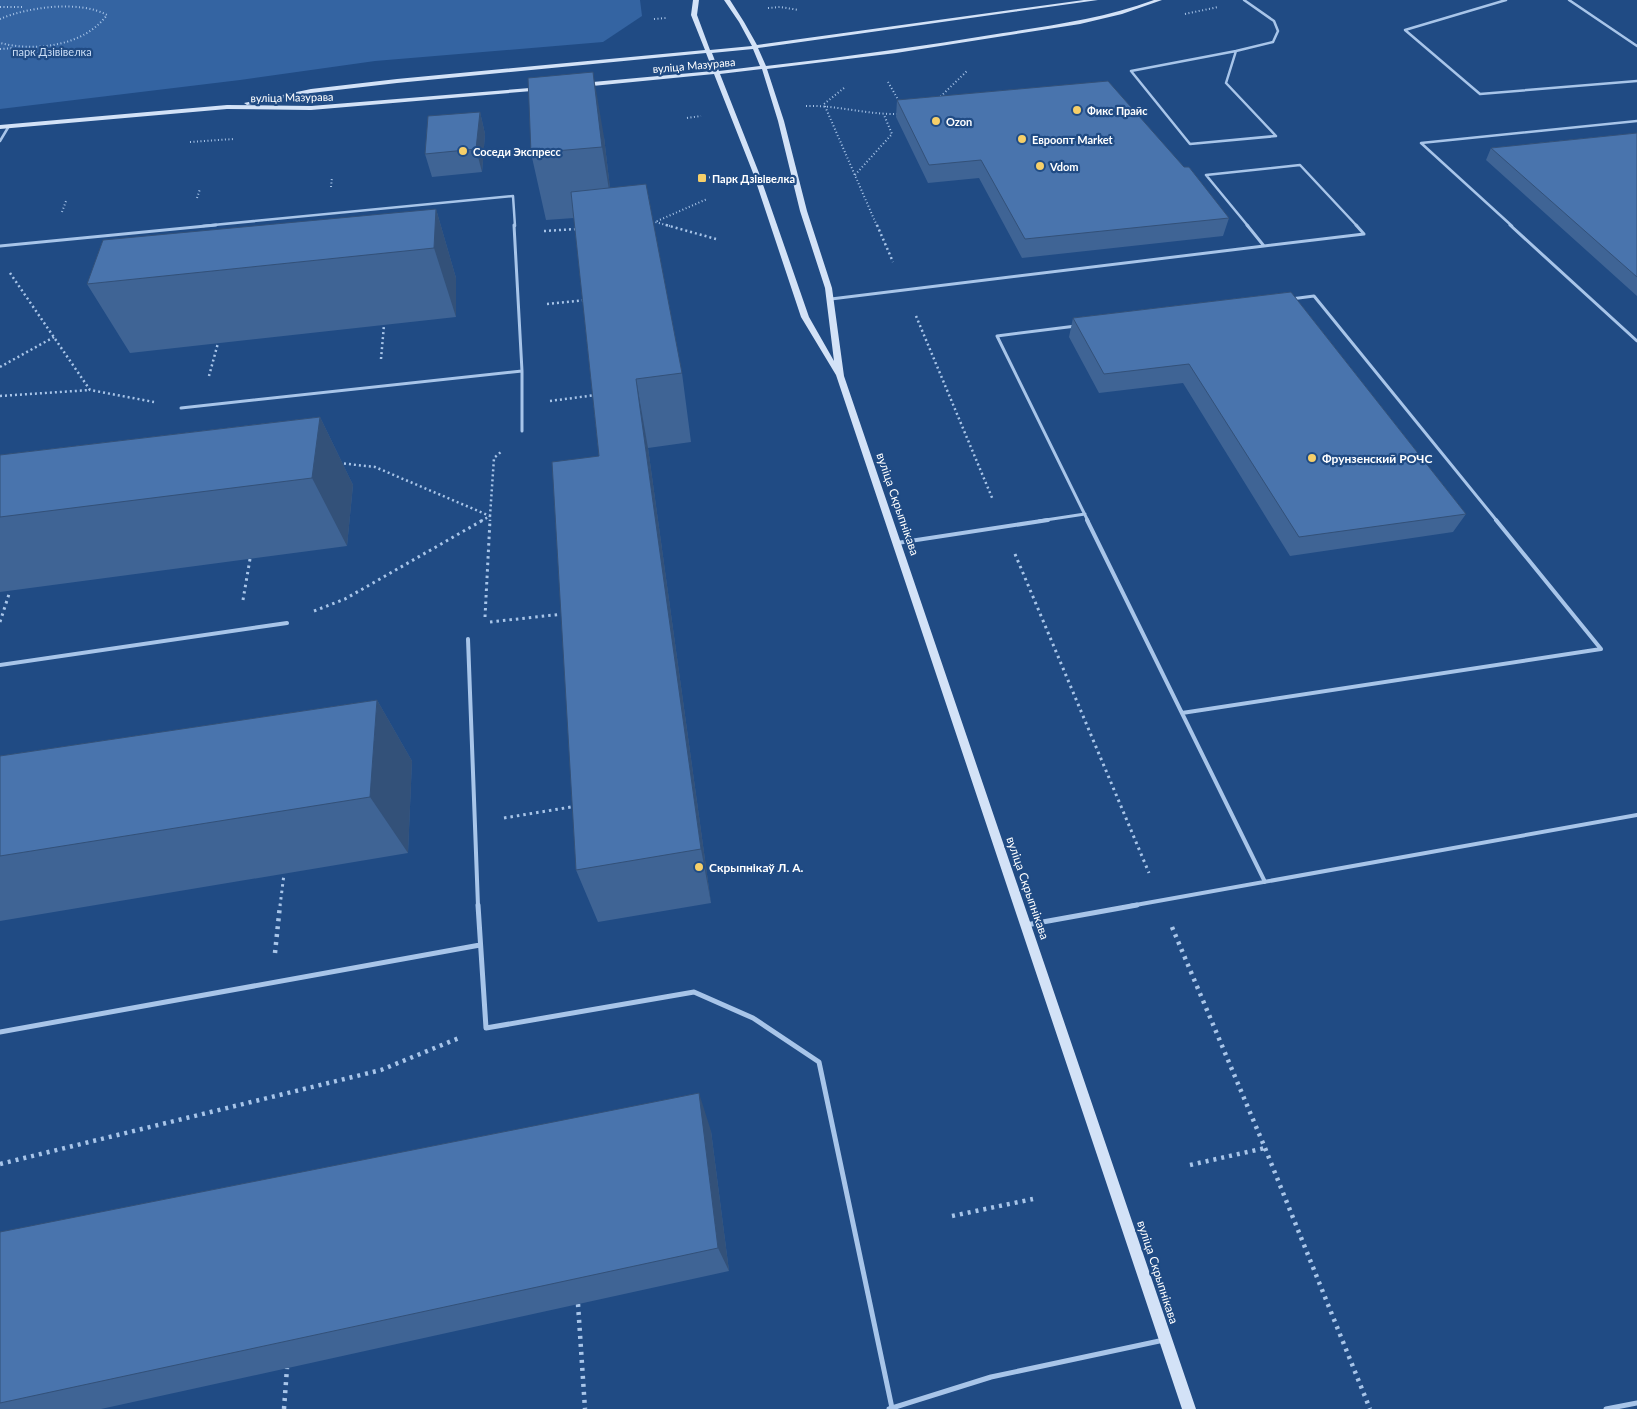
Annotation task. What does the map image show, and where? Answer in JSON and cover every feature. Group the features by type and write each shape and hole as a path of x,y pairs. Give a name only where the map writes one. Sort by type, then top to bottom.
{"main road":[{"name":"вуліца Скрыпнікава","path":"696,0 694,15 756,173 805,317 840,376 1189,1409"},
{"name":"вуліца Скрыпнікава","path":"727,0 736,12 755,48 764,68 777,109 804,214 831,299 840,376"},
{"name":"вуліца Мазурава","path":"227,107 311,91 397,81 755,48 1094,0"},
{"name":"вуліца Мазурава","path":"571,86 764,68 966,41 1082,21 1145,6 1159,0"},
{"name":"вуліца Мазурава","path":"0,127 227,107 312,108 551,88"}],"lane":[{"path":"1236,51 1226,83 1276,136 1190,144 1131,71 1236,51 1272,42 1278,31 1274,21 1245,0"},
{"path":"1506,0 1405,30 1480,94 1637,81"},
{"path":"1569,0 1637,46"},
{"path":"1637,121 1422,143 1637,341"},
{"path":"0,141 8,126"},
{"path":"831,299 1364,234 1300,165 1206,175 1264,246"},
{"path":"0,246 513,196 522,370 522,431"},
{"path":"1182,713 1601,649 1314,296 1284,300"},
{"path":"1077,326 998,336 1265,882"},
{"path":"181,408 522,370"},
{"path":"897,543 1085,514"},
{"path":"0,665 287,623"},
{"path":"468,639 480,945 486,1028 694,992 753,1018 819,1062 890,1409 991,1377 1166,1339"},
{"path":"1026,925 1637,816"},
{"path":"0,1032 480,945"},
{"path":"1606,1409 1637,1404"}],"path":[{"path":"0,19 37,5"},
{"path":"0,7 28,7"},
{"path":"0,49 48,45 79,37 94,30 104,22 107,15 104,8"},
{"path":"0,43 22,47"},
{"path":"932,104 974,64"},
{"path":"884,76 902,106"},
{"path":"824,104 851,82"},
{"path":"824,104 904,289 1265,1148 1370,1409"},
{"path":"801,107 824,104 884,115 907,113"},
{"path":"855,175 892,134 884,115"},
{"path":"687,118 702,116"},
{"path":"707,199 655,222 716,239"},
{"path":"514,234 580,228"},
{"path":"5,266 90,390"},
{"path":"518,307 589,300"},
{"path":"0,367 54,337"},
{"path":"0,396 90,390 181,408"},
{"path":"522,404 600,395"},
{"path":"494,458 485,623 567,614"},
{"path":"338,463 375,467 490,516"},
{"path":"287,623 345,598 490,516"},
{"path":"239,630 250,559"},
{"path":"0,622 10,590"},
{"path":"475,822 580,806"},
{"path":"272,983 284,874"},
{"path":"0,1164 381,1070 486,1028"},
{"path":"1190,1165 1265,1148"},
{"path":"952,1216 1033,1198"},
{"path":"578,1304 585,1409"},
{"path":"284,1409 287,1368"}],"green space":[{"name":"парк Дзівівелка","path":"0,0 640,0 642,16 603,42 375,61 240,80 0,109"}],"building":[{"path":"593,72 602,147 531,153 528,78"},
{"path":"1108,81 1184,167 1189,167 1229,218 1025,239 981,160 929,165 897,100"},
{"path":"480,112 476,149 425,154 428,116"},
{"path":"1637,133 1637,277 1491,148"},
{"path":"646,184 682,373 636,379 701,849 576,870 552,462 599,456 571,192"},
{"path":"436,209 434,248 87,284 103,240"},
{"path":"1291,292 1466,514 1299,537 1189,364 1104,374 1073,318"},
{"path":"320,417 312,478 0,517 0,455"},
{"path":"377,700 370,797 0,856 0,756"},
{"path":"699,1093 718,1248 0,1403 0,1232"}],"place":[{"name":"Фикс Прайс","path":"1077,110"},
{"name":"Ozon","path":"936,121"},
{"name":"Евроопт Market","path":"1022,139"},
{"name":"Соседи Экспресс","path":"463,151"},
{"name":"Vdom","path":"1040,166"},
{"name":"Парк Дзівівелка","path":"702,178"},
{"name":"Фрунзенский РОЧС","path":"1312,458"},
{"name":"Скрыпнікаў Л. А.","path":"699,867"}]}
